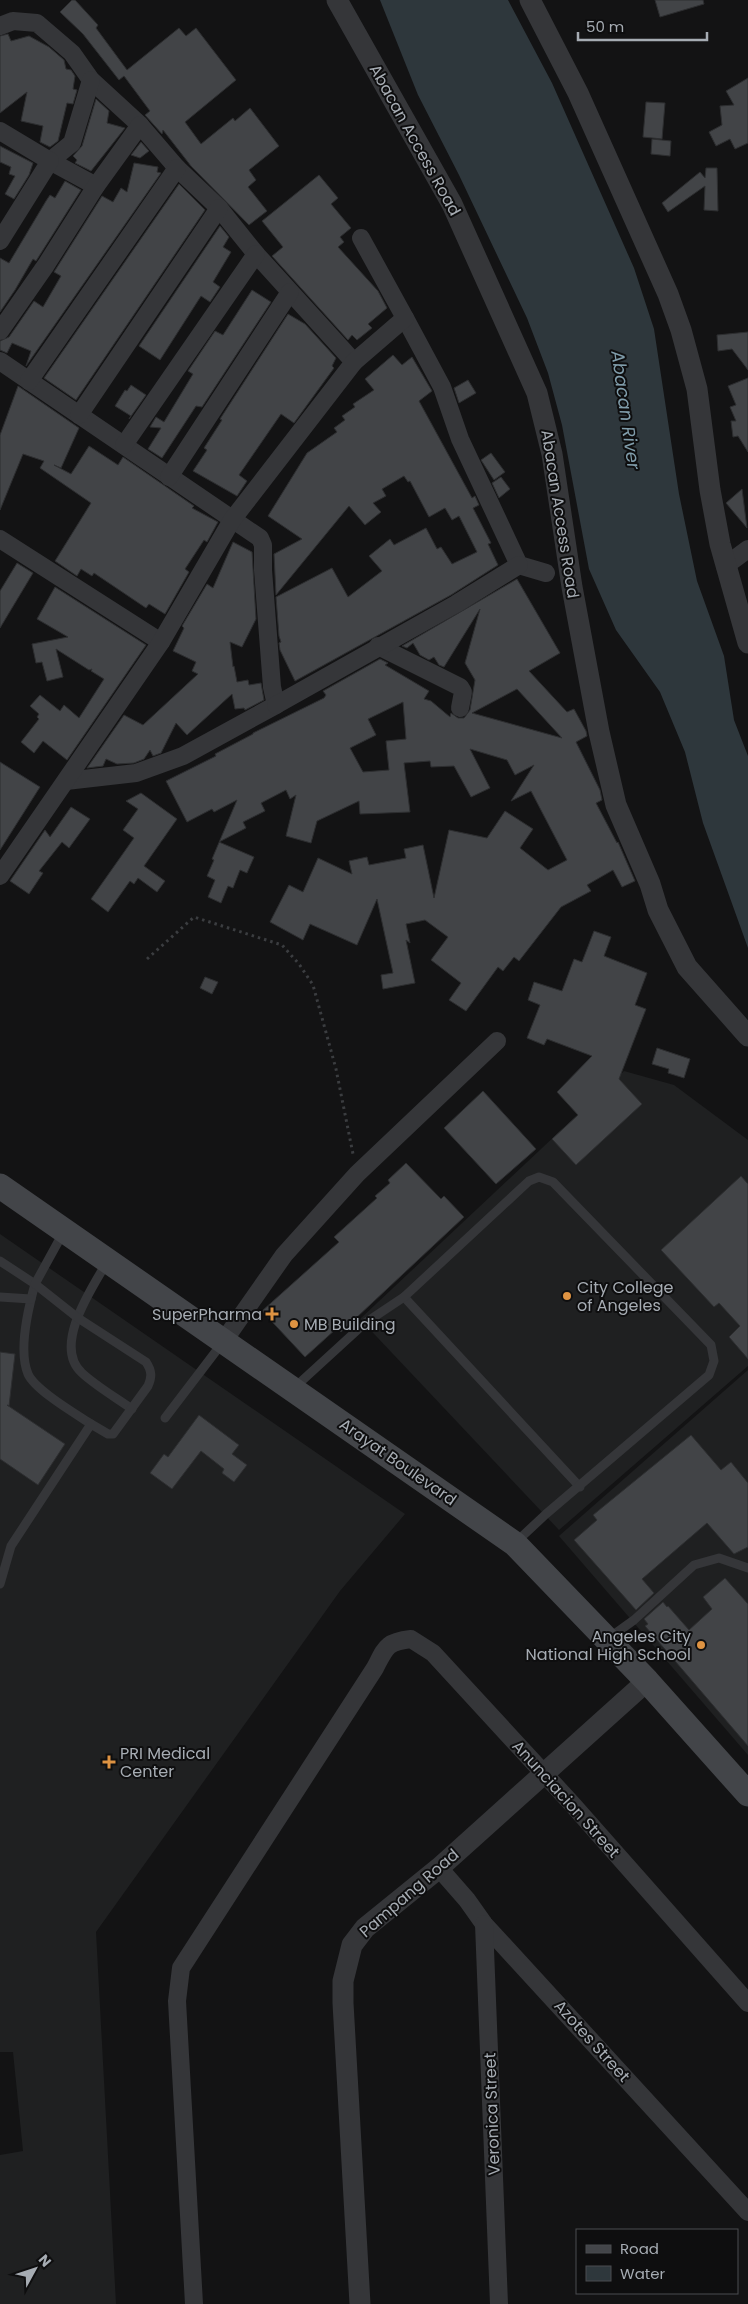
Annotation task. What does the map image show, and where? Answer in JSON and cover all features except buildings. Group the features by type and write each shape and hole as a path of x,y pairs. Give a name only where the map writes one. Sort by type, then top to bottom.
{"main road":[{"name":"Arayat Boulevard","path":"0,1186 515,1544 744,1783"}],"street":[{"name":"Abacan Access Road","path":"337,0 452,204 537,393 552,454 572,587 599,732 616,805 650,884 658,910 687,967 748,1036"},
{"path":"530,0 578,93 668,294 681,330 697,389 710,490 725,566 748,643"},
{"path":"0,26 13,21 37,23 72,53 90,80 140,125 177,168 219,208 256,254 354,362"},
{"path":"0,241 50,160 72,143 90,80"},
{"path":"0,331 46,265 96,186 140,125"},
{"path":"0,131 96,186"},
{"path":"30,381 177,168"},
{"path":"80,414 219,208"},
{"path":"361,238 442,387 460,440 520,565 546,573"},
{"path":"124,445 256,254"},
{"path":"169,477 290,292"},
{"path":"0,876 161,642 232,520 354,362 405,318"},
{"path":"0,361 260,538 263,545 263,570 272,687 276,705"},
{"path":"0,539 161,642"},
{"path":"725,566 748,549"},
{"path":"66,780 136,773 183,756 456,604 520,565"},
{"path":"378,646 460,687 463,692 460,708"},
{"path":"223,1342 284,1255 357,1174 497,1041"},
{"name":"Anunciacion Street","path":"194,2304 177,2002 181,1968 375,1668 385,1649 394,1641 411,1639 433,1653 545,1774 748,2003"},
{"name":"Pampang Road","path":"360,2304 343,1981 352,1945 365,1928 439,1868 647,1681"},
{"name":"Azotes Street","path":"439,1868 467,1900 484,1924 748,2212"},
{"name":"Veronica Street","path":"484,1924 499,2304"}],"lane":[{"path":"292,1390 365,1323 404,1297 529,1181 539,1177 553,1182 711,1345 714,1361 709,1375 580,1487 546,1514 515,1544"},
{"path":"0,1261 35,1284 78,1318 146,1362 150,1369 151,1378 148,1386 113,1434 108,1434 91,1424 51,1397 29,1376 23,1352 30,1299 35,1284 64,1230"},
{"path":"108,1261 78,1318 70,1343 70,1355 80,1372 132,1409"},
{"path":"0,1297 30,1299"},
{"path":"404,1297 580,1487"},
{"path":"165,1418 223,1342"},
{"path":"0,1584 11,1546 91,1424"},
{"path":"607,1639 634,1620 694,1565 719,1558 748,1568"}],"path":[{"path":"147,959 194,918 282,945 299,964 313,985 336,1069 357,1174"}],"shaded area":[{"name":"City College of Angeles","path":"624,1071 674,1085 748,1140 748,1366 559,1530 360,1319"},
{"name":"PRI Medical Center","path":"0,1234 405,1514 340,1591 96,1932 116,2304 0,2304 0,2155 23,2151 13,2052 0,2052"},
{"name":"Angeles City National High School","path":"748,1370 748,1755 559,1536"}],"water":[{"name":"Abacan River","path":"380,0 508,0 552,83 634,268 654,329 679,494 697,581 724,656 734,720 748,756 748,948 703,823 685,752 660,692 616,630 589,569 562,425 548,373 527,318 459,175 418,95"}],"place":[{"name":"City College of Angeles","path":"567,1296"},
{"name":"SuperPharma","path":"272,1314"},
{"name":"MB Building","path":"294,1324"},
{"name":"Angeles City National High School","path":"701,1645"},
{"name":"PRI Medical Center","path":"109,1762"}]}
